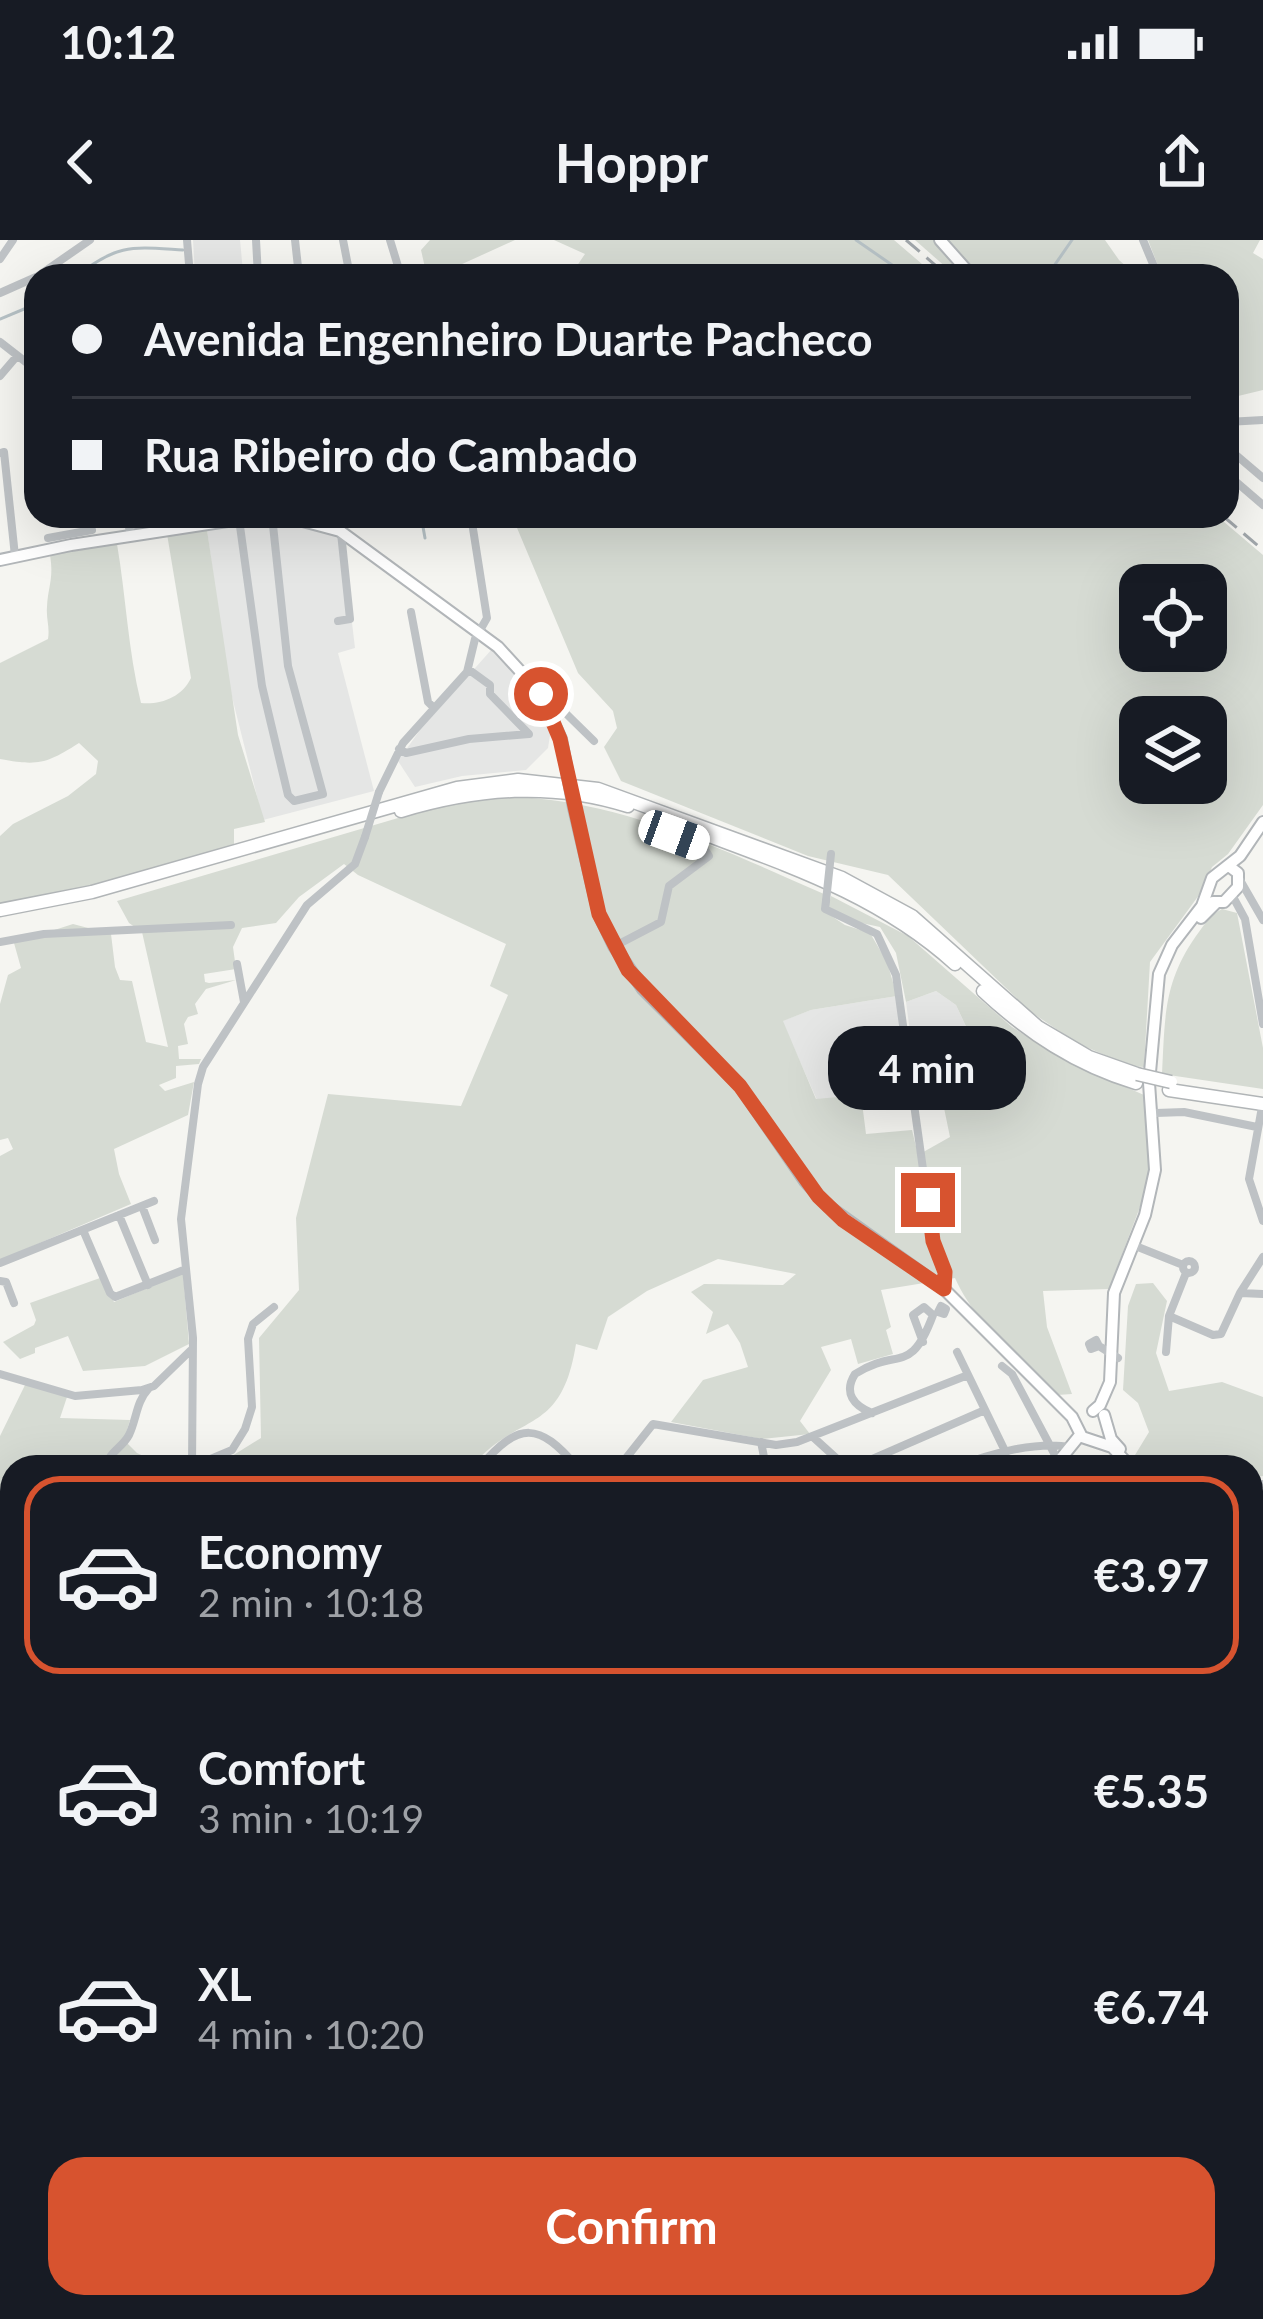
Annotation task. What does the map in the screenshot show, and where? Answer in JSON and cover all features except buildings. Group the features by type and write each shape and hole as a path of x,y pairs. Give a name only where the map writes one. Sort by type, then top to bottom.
{"highway":[{"path":"0,914 171,880 464,796 517,790 579,794 648,812 871,902 920,934 1040,1038 1095,1069 1263,1102"}],"main road":[{"path":"940,240 961,264"},
{"path":"0,560 70,539 169,528"},
{"path":"329,528 340,531 480,632 529,678 552,716 590,885 614,946 644,989 740,1086 818,1196 843,1220 944,1289 1086,1436 1121,1455"},
{"path":"1231,890 1263,822"},
{"path":"1086,1436 1108,1390 1114,1292 1135,1244 1155,1170 1149,1083 1157,981 1172,945 1231,890 1263,832"},
{"path":"1055,1400 1071,1410 1094,1413 1125,1455"},
{"path":"1065,1455 1086,1436 1108,1429"}],"street":[{"path":"56,264 90,240"},
{"path":"0,259 6,243"},
{"path":"0,342 24,361"},
{"path":"0,376 17,356"},
{"path":"2,452 4,498 15,556"},
{"path":"1239,458 1263,478"},
{"path":"1239,484 1263,505"},
{"path":"129,528 131,535"},
{"path":"240,528 262,686 288,795 294,801 322,794 288,666 273,528"},
{"path":"192,1455 191,1306 181,1219 203,1067 307,905 355,864 399,749 468,669 475,639 488,618 473,528"},
{"path":"48,538 70,539 92,530"},
{"path":"338,621 350,619 340,531"},
{"path":"411,612 428,702 434,708"},
{"path":"399,749 406,753 469,739 529,734 490,694 490,685 468,669"},
{"path":"529,678 594,741"},
{"path":"614,946 657,926 664,918 669,886 709,856 703,846 674,835"},
{"path":"831,854 825,909 878,934 896,975 933,1241 945,1272 944,1289"},
{"path":"1231,890 1263,920"},
{"path":"1231,890 1244,915 1263,1024"},
{"path":"0,942 44,934 231,925"},
{"path":"237,964 244,1002"},
{"path":"1263,1102 1249,1185 1263,1221"},
{"path":"1153,1113 1184,1112 1257,1127"},
{"path":"0,1263 154,1201"},
{"path":"142,1206 155,1240"},
{"path":"119,1215 148,1285"},
{"path":"83,1229 112,1296 186,1269"},
{"path":"1135,1244 1185,1269 1168,1316 1166,1352"},
{"path":"1168,1316 1216,1336 1263,1257"},
{"path":"0,1281 6,1282 14,1303"},
{"path":"1240,1293 1263,1294"},
{"path":"220,1455 232,1450 252,1407 248,1339 253,1324 274,1306"},
{"path":"859,1419 859,1408 849,1391 855,1374 916,1352 923,1342 936,1314 924,1307 913,1313 923,1342"},
{"path":"110,1455 126,1442 137,1406 149,1387 192,1349"},
{"path":"957,1352 1012,1455"},
{"path":"1002,1366 1012,1375 1055,1455"},
{"path":"0,1374 75,1396 149,1387"},
{"path":"628,1455 653,1424 788,1444 968,1375"},
{"path":"859,1408 874,1413"},
{"path":"879,1455 986,1410"},
{"path":"491,1455 503,1442 533,1432 555,1441 567,1455"},
{"path":"813,1437 835,1455"},
{"path":"761,1442 764,1455"},
{"path":"1016,1455 1047,1446 1068,1450"}],"shaded area":[{"path":"193,240 240,240 242,264 194,264"},
{"path":"430,240 515,240 462,264 424,264 421,250"},
{"path":"554,240 894,240 922,264 578,264 585,254"},
{"path":"915,240 1105,240 1124,264 942,264"},
{"path":"1148,240 1260,240 1253,253 1263,259 1263,390 1239,396 1239,264 1157,264"},
{"path":"317,528 342,538 355,648 338,653 374,791 263,820 228,681 207,530"},
{"path":"517,528 1231,528 1263,555 1263,805 1228,854 1212,867 1202,891 1150,962 1144,1067 1130,1066 1077,1043 1031,1012 888,875 808,856 621,781 604,747 617,728 613,711 578,673"},
{"path":"207,530 238,735 265,822 234,829 234,847 83,888 0,904 0,836 13,824 68,796 96,774 98,761 79,743 41,762 0,759 0,663 48,639 50,555 117,544 141,703 156,703 176,695 191,678 167,534"},
{"path":"492,649 526,684 537,703 551,729 548,748 526,770 462,776 415,787 398,761"},
{"path":"480,798 559,801 637,819 824,894 824,911 870,933 887,962 897,996 811,1010 783,1021 816,1099 861,1095 866,1134 912,1130 918,1155 950,1137 944,1108 961,1099 998,1095 956,1005 936,991 906,1002 896,953 880,927 852,921 828,908 831,896 908,936 1012,1027 1064,1060 1144,1095 1151,1143 1149,1183 1109,1289 1043,1291 1047,1327 1072,1394 1057,1395 1000,1341 974,1311 955,1278 881,1290 893,1354 858,1364 851,1339 821,1347 831,1370 800,1421 810,1434 762,1439 671,1422 703,1380 748,1367 728,1324 706,1334 713,1312 691,1292 704,1284 783,1285 796,1274 718,1259 647,1291 608,1317 597,1350 576,1344 569,1374 549,1409 483,1455 234,1455 261,1438 259,1338 299,1290 296,1218 328,1094 461,1106 508,995 490,986 506,944 358,875 344,864 299,897 276,923 242,928 233,947 236,969 204,974 209,983 236,980 206,989 195,1004 198,1014 184,1024 188,1044 178,1046 179,1059 201,1059 199,1064 176,1066 176,1078 159,1085 165,1091 194,1082 188,1115 114,1149 131,1204 0,1260 0,1156 13,1149 8,1138 0,1140 0,1004 8,975 21,968 14,943 73,924 111,934 115,967 120,980 132,981 146,1042 168,1047 142,932 129,923 117,901"},
{"path":"1222,909 1237,913 1263,1048 1263,1089 1162,1074 1168,1002 1177,970 1202,928"},
{"path":"936,991 956,1005 998,1096 919,1099 906,1002"},
{"path":"897,996 909,1098 862,1105 860,1095 817,1100 782,1021 811,1010"},
{"path":"183,1273 189,1344 145,1366 83,1371 68,1336 20,1359 3,1342 34,1325 30,1303 100,1278 114,1302"},
{"path":"1153,1283 1167,1301 1156,1353 1169,1391 1222,1382 1263,1397 1263,1455 1135,1455 1149,1432 1138,1403 1123,1390 1128,1306 1136,1284"},
{"path":"26,1383 67,1397 60,1418 130,1420 124,1440 141,1455 0,1455 0,1436"}],"waterway":[{"path":"856,240 891,264"},
{"path":"1055,264 1072,240"},
{"path":"95,264 127,250 183,250"},
{"path":"0,319 24,309"},
{"path":"423,528 425,538"}],"railway":[{"path":"906,240 934,264"},
{"path":"1237,528 1263,550"}],"route":[{"path":"541,694 560,739 599,914 628,970 740,1086 818,1196 868,1239 944,1289 945,1272 933,1241 928,1200"}]}
